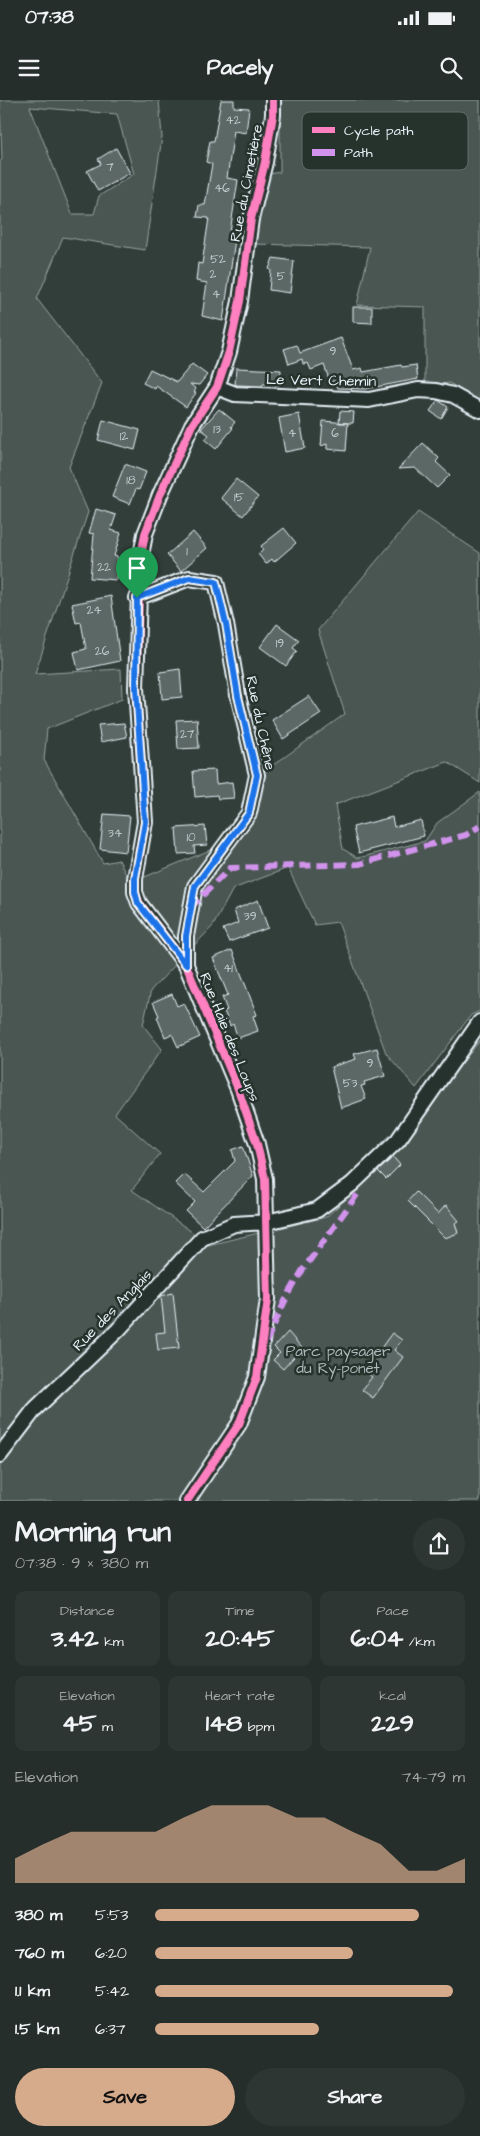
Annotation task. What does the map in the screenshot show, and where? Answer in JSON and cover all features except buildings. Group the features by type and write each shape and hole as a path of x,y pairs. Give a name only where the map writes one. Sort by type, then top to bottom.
{"street":[{"name":"Rue du Cimetière","path":"244,271 251,219 265,162 273,115 273,100"},
{"name":"Rue Haie des Loups","path":"188,1501 239,1424 257,1377 268,1299 265,1179 257,1144 238,1089 186,965 138,903 135,892 135,878 145,822 136,688 137,598 140,560 145,534 160,494 192,425 218,387 229,352 240,301 244,271"},
{"name":"Le Vert Chemin","path":"218,387 235,394 369,400 418,390 436,391 453,395 480,410"},
{"name":"Rue du Chêne","path":"137,598 189,578 216,582 226,624 238,696 257,775 249,813 195,886 186,936 186,965"},
{"name":"Rue des Anglais","path":"0,1455 35,1409 118,1330 202,1238 234,1224 267,1222 317,1210 352,1184 398,1140 480,1022"}],"green space":[{"name":"Parc paysager du Ry-ponet","path":"0,100 159,100 162,137 145,250 63,237 37,299 102,383 69,467 88,512 35,674 121,669 122,699 47,729 44,760 103,863 119,860 130,883 215,848 250,812 262,773 345,714 318,630 418,512 480,553 480,783 447,762 335,805 343,849 358,858 425,841 437,823 480,792 480,1011 471,1015 416,1088 386,1053 338,922 315,925 288,868 233,889 213,926 151,990 143,1025 162,1049 115,1114 160,1154 132,1190 195,1234 193,1238 204,1246 326,1217 359,1187 403,1141 480,1040 480,1501 0,1501 0,162 2,159","holes":["30,107 117,114 134,174 99,196 94,214 72,214"]},
{"path":"280,100 480,100 480,401 449,383 425,386 425,307 357,305 370,247 253,244 264,175 280,172"}],"marked path":[{"path":"190,908 230,868 359,864 466,835 480,826"},
{"path":"266,1342 285,1301 302,1271 359,1192"}],"cycle path":[{"path":"187,1501 239,1424 257,1377 268,1299 265,1179 257,1144 238,1089 186,965 139,903 135,892 135,879 145,822 136,688 140,561 145,534 160,495 192,425 217,387 229,352 240,301 251,219 265,162 273,115 273,100"}],"route":[{"path":"189,578 216,582 226,624 238,696 257,775 249,813 195,886 186,936 186,965 138,903 135,892 135,878 145,822 136,688 137,598 189,578"}]}
